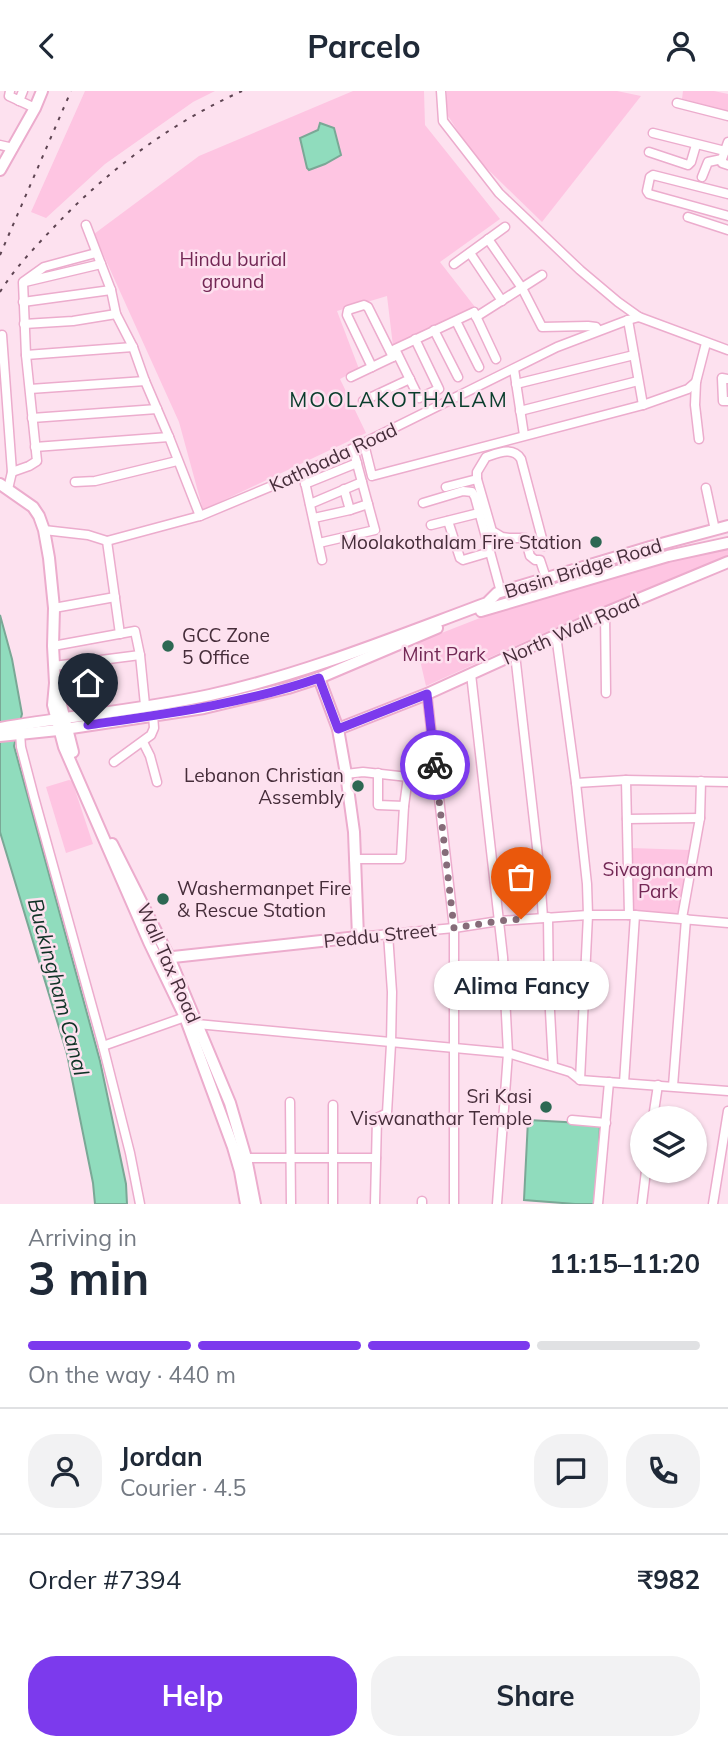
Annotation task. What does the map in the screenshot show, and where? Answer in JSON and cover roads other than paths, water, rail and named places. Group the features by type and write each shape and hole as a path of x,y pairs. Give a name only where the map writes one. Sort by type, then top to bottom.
{"main road":[{"path":"0,170 42,91"},
{"path":"4,487 33,507 44,530 54,608 53,705 61,724"},
{"name":"Basin Bridge Road","path":"61,724 153,715 203,702 316,666 486,603 501,592 728,526"},
{"path":"519,596 670,546 728,533"},
{"path":"486,603 728,543"},
{"name":"North Wall Road","path":"338,729 427,694 605,613 728,562"},
{"name":"Basin Bridge Road","path":"203,702 288,688 319,678 445,625 508,603 519,596"},
{"path":"319,678 338,729 346,773 354,832 358,937"},
{"path":"0,736 145,705 203,702"},
{"name":"Wall Tax Road","path":"61,724 113,845 169,957 230,1103 256,1204"},
{"name":"Wall Tax Road","path":"61,724 64,747 88,804 185,1017 233,1147 246,1204"},
{"path":"0,728 21,730"},
{"name":"Peddu Street","path":"157,960 358,937"}],"street":[{"path":"10,91 9,96 35,108"},
{"path":"19,101 23,91"},
{"path":"441,91 443,121 499,193 580,270 639,317 728,350"},
{"path":"677,103 728,116"},
{"path":"653,134 696,145 724,159"},
{"path":"724,159 728,142"},
{"path":"0,145 13,148"},
{"path":"649,152 688,165 696,145"},
{"path":"702,177 708,162 724,159"},
{"path":"728,194 653,175 646,191 728,216"},
{"path":"688,218 728,230"},
{"path":"86,225 111,290 116,314 133,347 200,516"},
{"path":"454,264 505,227"},
{"path":"488,239 522,288 542,327 588,326 598,330"},
{"path":"23,282 44,267 96,253"},
{"path":"470,253 502,301"},
{"path":"23,282 101,264"},
{"path":"351,377 396,353 415,339 502,301 542,275"},
{"path":"12,472 37,461 26,355 23,282"},
{"path":"23,302 111,290"},
{"path":"372,367 347,315 348,310 364,305 368,307 419,398 439,389 415,339"},
{"path":"24,324 73,321 116,314"},
{"path":"475,315 496,359"},
{"name":"Kathbada Road","path":"44,530 88,535 107,541 200,516 303,473 556,347 639,317"},
{"path":"628,320 643,405"},
{"path":"456,321 479,367"},
{"path":"434,330 458,377"},
{"path":"2,335 2,376 12,472 4,487"},
{"path":"699,439 695,404 696,382 706,342"},
{"path":"26,355 133,347"},
{"path":"516,384 634,355"},
{"path":"514,369 524,435"},
{"path":"728,379 722,378 723,401 728,401"},
{"path":"363,401 410,379"},
{"path":"30,389 145,381"},
{"path":"520,411 638,381"},
{"path":"364,444 372,476 643,405 688,389 696,382"},
{"path":"32,418 157,409"},
{"path":"35,447 169,437"},
{"path":"319,544 375,530 353,449"},
{"path":"540,534 509,538 492,530 477,479 477,472 486,457 511,451 521,459 544,546"},
{"path":"75,482 95,481 177,461"},
{"path":"306,484 357,463"},
{"path":"303,473 322,560"},
{"path":"446,487 477,479"},
{"path":"310,504 362,482"},
{"path":"706,488 715,530"},
{"path":"344,489 350,510"},
{"path":"423,503 463,491 472,492 501,592"},
{"path":"314,518 368,504"},
{"path":"432,525 479,513"},
{"path":"448,521 460,558 463,560 490,552"},
{"path":"525,538 531,559 540,560 546,578"},
{"path":"107,541 120,634"},
{"path":"54,608 115,597"},
{"path":"605,613 606,693"},
{"path":"52,646 135,631 145,705"},
{"path":"556,635 587,884 588,915 580,1080"},
{"path":"515,654 546,917 553,1066"},
{"path":"54,666 140,655"},
{"path":"471,674 503,957 508,1053 497,1204"},
{"path":"427,694 454,928 454,1204"},
{"path":"114,762 151,735 155,728 153,715"},
{"path":"21,730 20,743 30,785 103,1047 140,1204"},
{"path":"143,742 157,782"},
{"path":"346,773 408,777 401,859 355,859"},
{"path":"378,773 378,806 404,806"},
{"path":"576,783 626,780 728,782"},
{"path":"624,1083 632,915 626,780"},
{"path":"673,1086 684,918 700,818 701,781"},
{"path":"627,819 700,818"},
{"name":"Peddu Street","path":"358,937 499,921 588,915 632,915 728,923"},
{"path":"375,1204 377,1118 387,1113 391,1044 392,992 388,934"},
{"path":"103,1047 185,1017"},
{"path":"197,1024 508,1053 570,1072 580,1080 728,1091"},
{"path":"598,1204 609,1082"},
{"path":"655,1106 658,1085"},
{"path":"290,1102 291,1204"},
{"path":"333,1105 333,1204"},
{"path":"713,1204 728,1111"},
{"path":"572,1120 606,1123"},
{"path":"246,1158 376,1158"},
{"path":"642,1204 645,1183"}],"water":[{"path":"320,123 334,128 341,155 309,170 300,138 318,130"},
{"name":"Buckingham Canal","path":"0,615 12,659 22,714 14,746 100,1061 126,1184 127,1204 95,1204 67,1054 0,832"},
{"path":"528,1120 600,1124 597,1204 524,1200"}],"railway":[{"path":"0,255 71,91"},
{"path":"0,292 55,226 119,167 190,118 242,91"}],"place":[{"name":"Moolakothalam Fire Station","path":"596,542"},
{"name":"GCC Zone 5 Office","path":"168,646"},
{"name":"Lebanon Christian Assembly","path":"358,786"},
{"name":"Washermanpet Fire & Rescue Station","path":"163,899"},
{"name":"Alima Fancy","path":"521,919"},
{"name":"Sri Kasi Viswanathar Temple","path":"546,1107"}],"district":[{"name":"MOOLAKOTHALAM","path":"399,400"}],"park label":[{"name":"Hindu burial ground","path":"233,270"},
{"name":"Mint Park","path":"444,654"},
{"name":"Sivagnanam Park","path":"658,880"}]}
